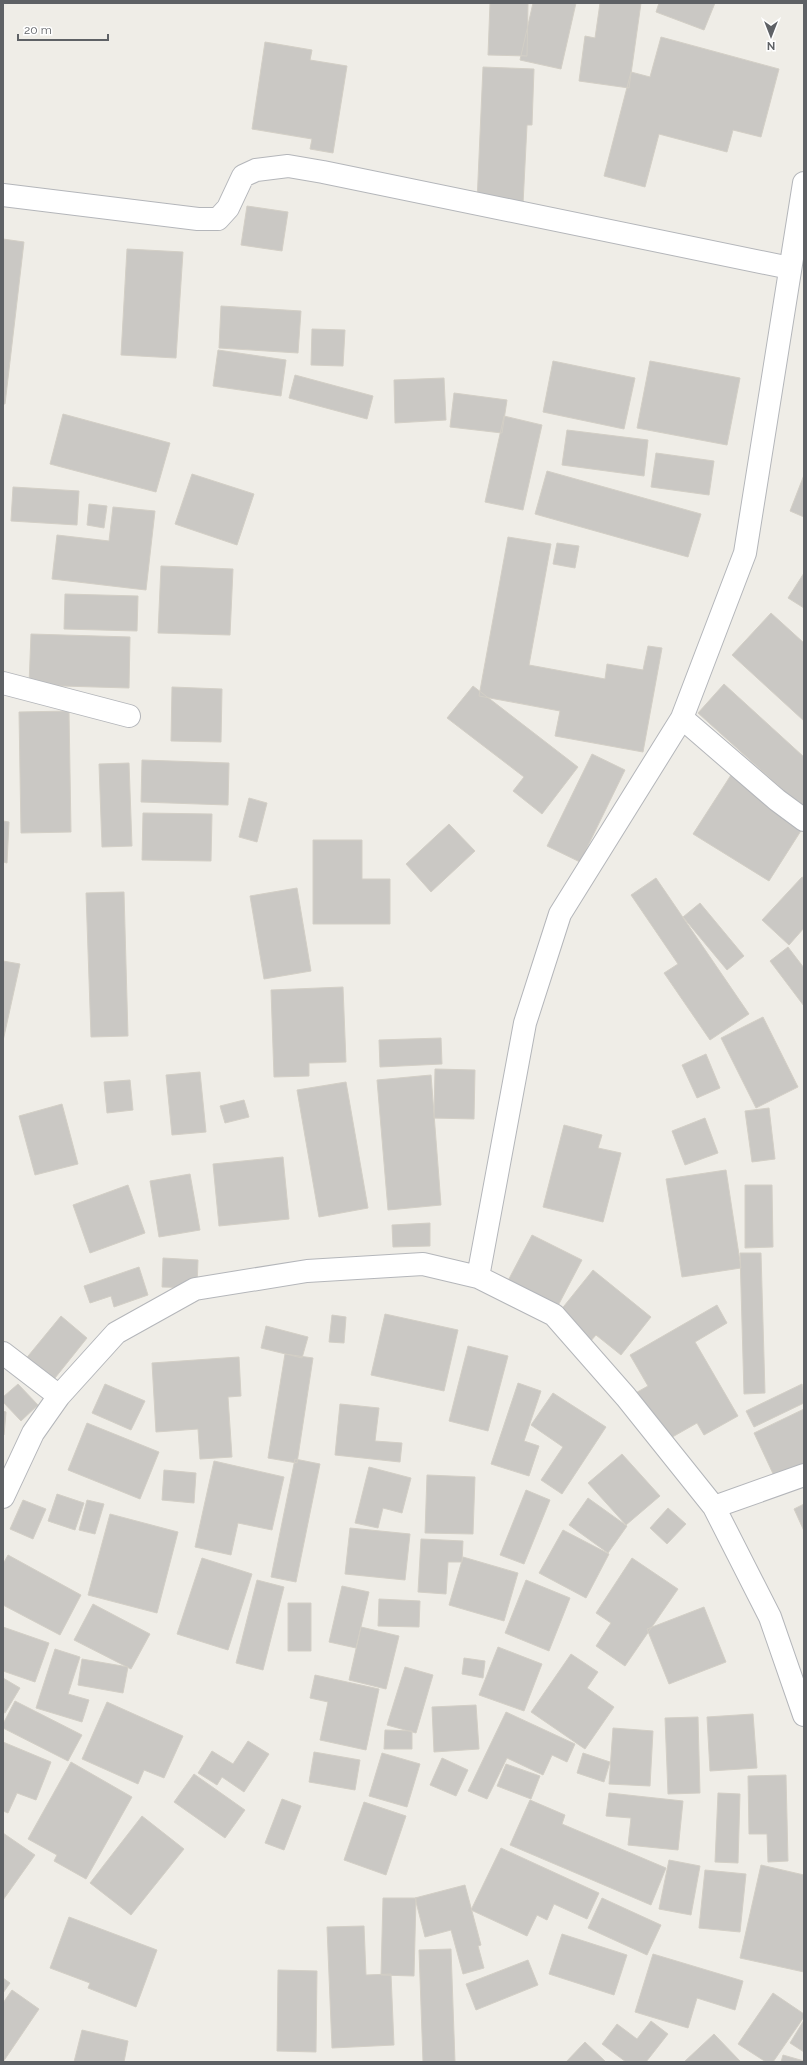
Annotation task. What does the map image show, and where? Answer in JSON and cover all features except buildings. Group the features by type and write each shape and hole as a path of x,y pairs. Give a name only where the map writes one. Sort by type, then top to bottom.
{"street":[{"path":"3,195 198,219 218,219 228,208 243,176 256,170 288,166 790,268"},
{"path":"478,1277 525,1023 560,914 682,718 745,553 804,183"},
{"path":"3,683 130,716"},
{"path":"682,718 777,800 804,820"},
{"path":"3,1498 33,1433 59,1396 116,1332 195,1289 307,1271 423,1264 478,1277 554,1314 626,1397 714,1507 770,1617 804,1715"},
{"path":"3,1353 59,1396"},
{"path":"714,1507 804,1475"}]}
